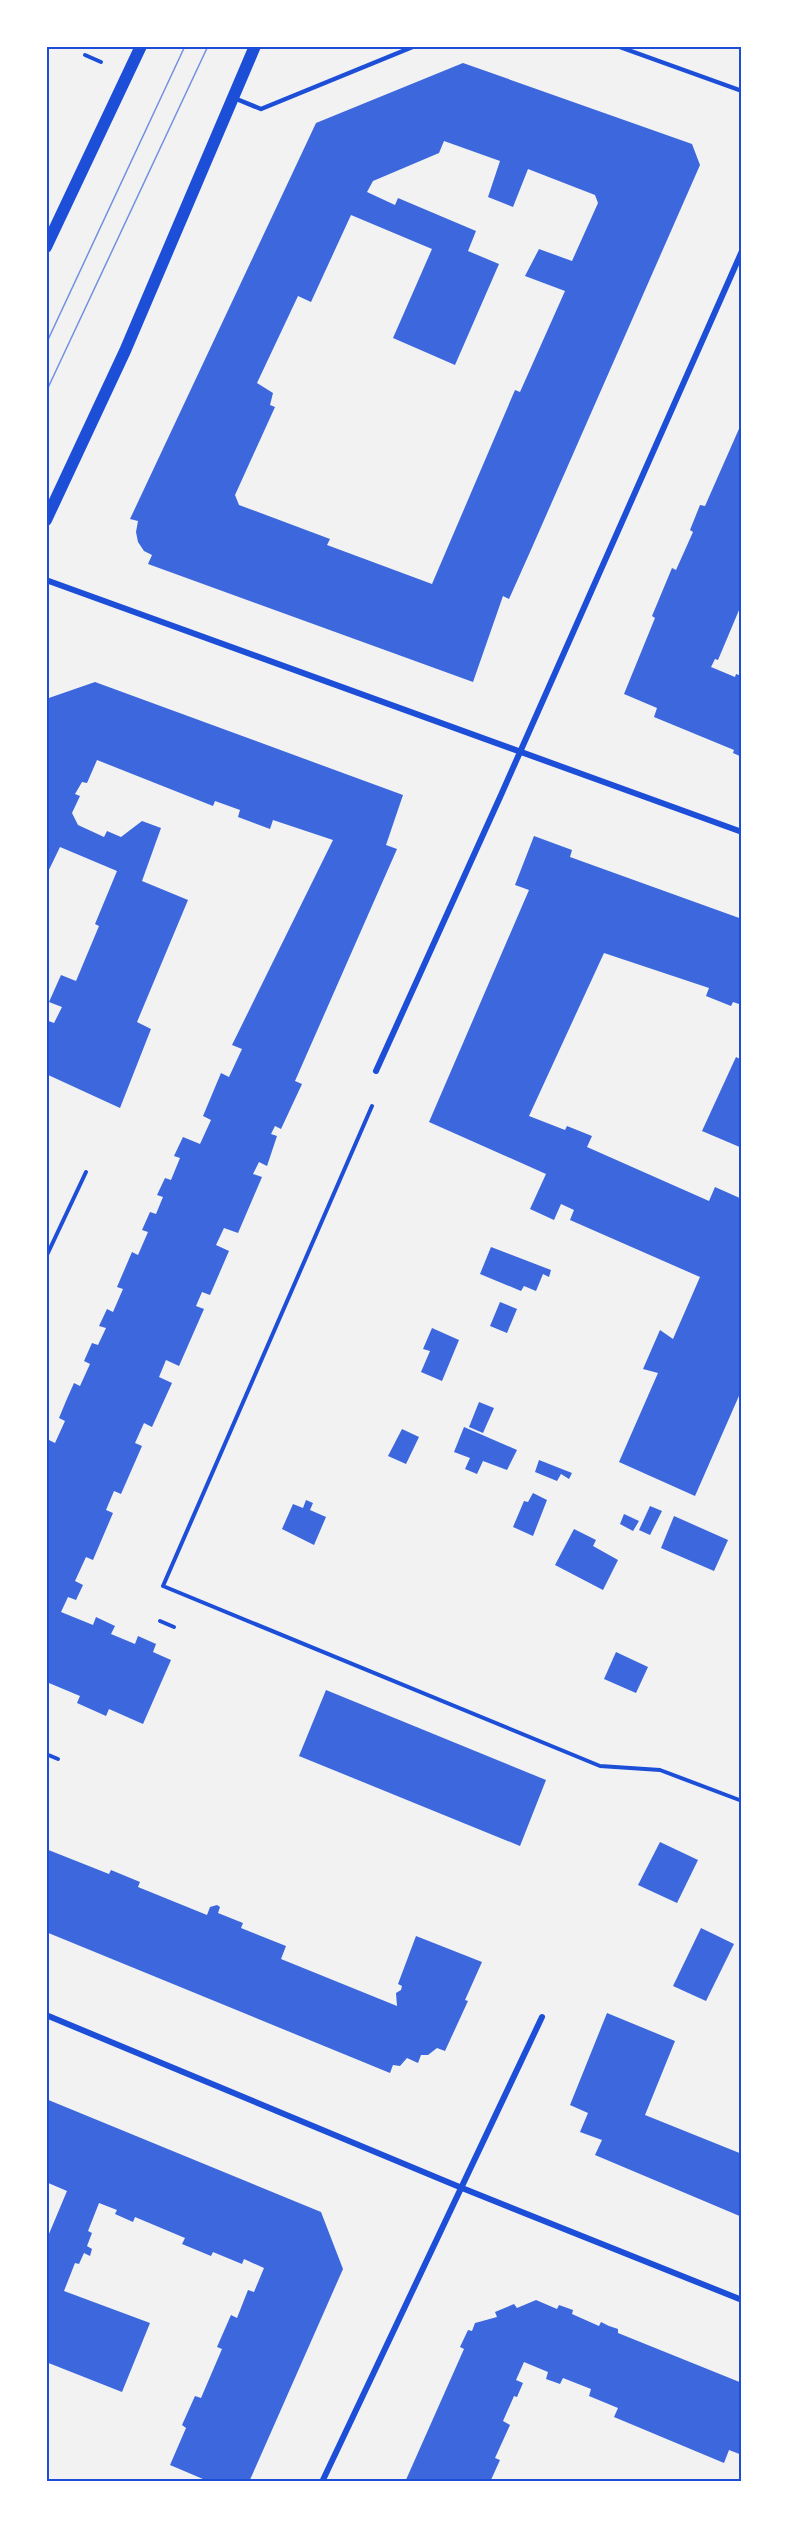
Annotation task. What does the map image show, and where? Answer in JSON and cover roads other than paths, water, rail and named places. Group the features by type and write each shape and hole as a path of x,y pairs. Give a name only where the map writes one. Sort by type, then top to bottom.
{"main road":[{"path":"46,247 141,46"},
{"path":"46,520 125,351 255,46"}],"street":[{"path":"376,1071 520,752 741,251"},
{"path":"46,580 741,832"},
{"path":"46,2015 462,2188 741,2300"},
{"path":"322,2481 542,2017"}],"lane":[{"path":"232,98 261,109 415,46"},
{"path":"617,46 741,91"}],"tram line":[{"path":"46,344 185,46"},
{"path":"46,392 208,46"}]}
